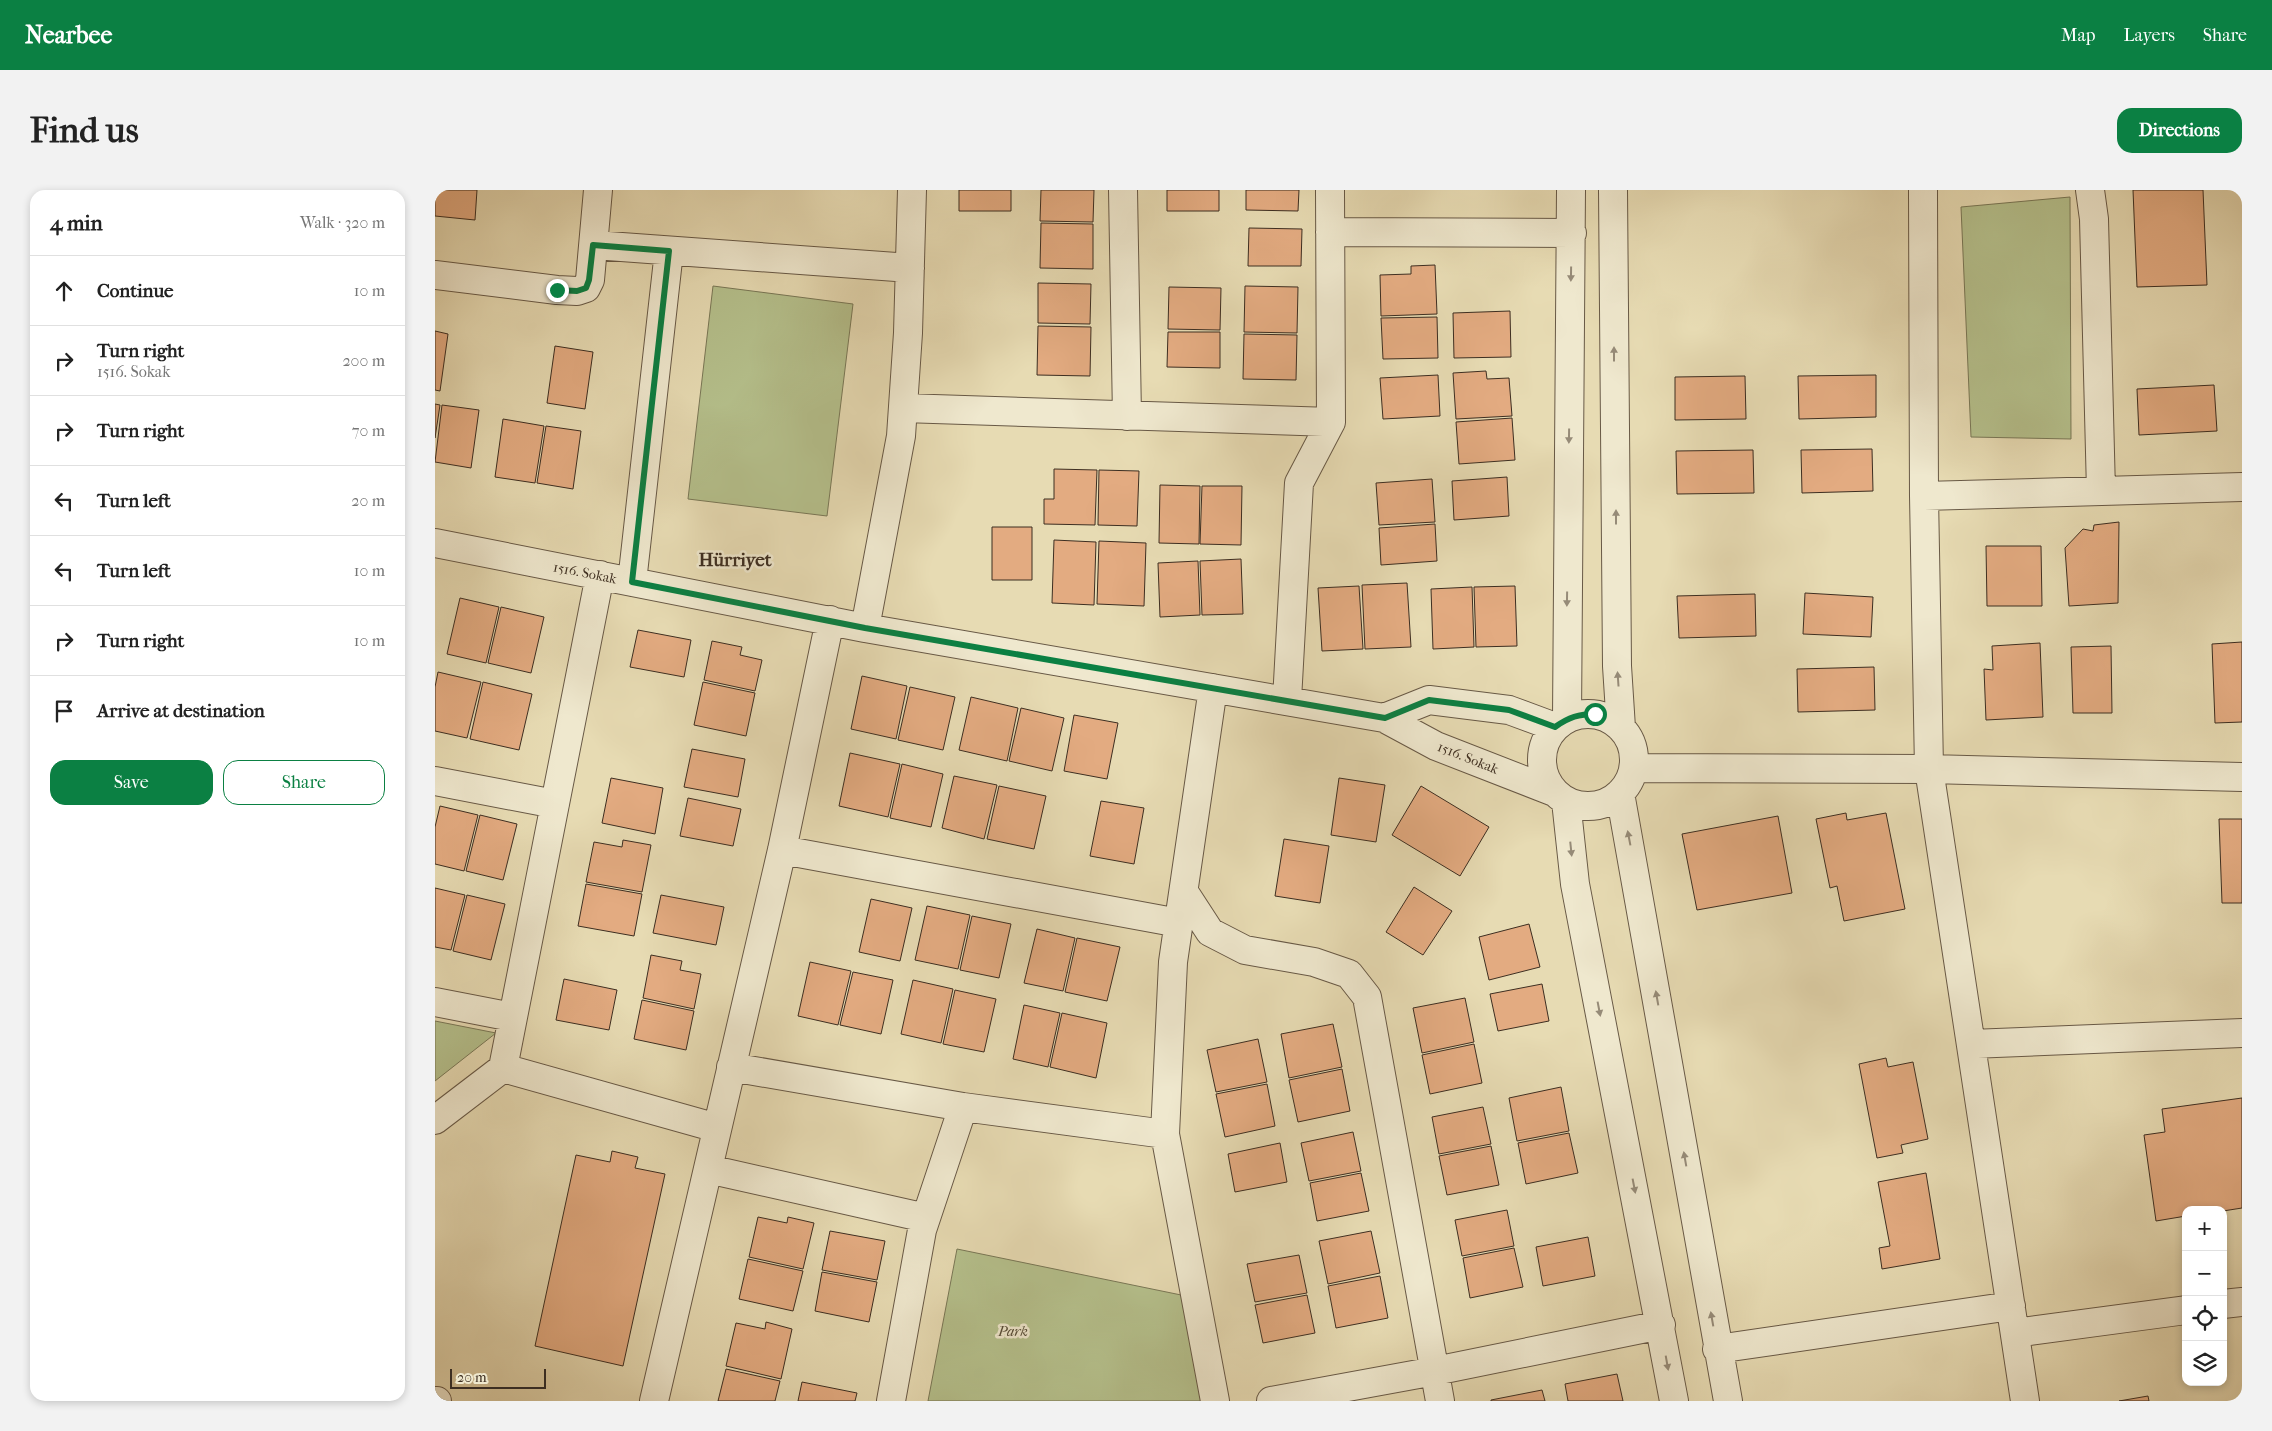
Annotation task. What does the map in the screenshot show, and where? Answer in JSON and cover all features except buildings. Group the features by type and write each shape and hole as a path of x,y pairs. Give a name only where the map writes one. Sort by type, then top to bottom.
{"street":[{"path":"435,275 557,290 577,291 586,288 589,280 598,190"},
{"path":"865,628 901,436 912,190"},
{"path":"1123,190 1127,416"},
{"path":"1287,700 1299,483 1331,422 1330,190"},
{"path":"1561,723 1572,233 1571,190"},
{"path":"1613,190 1617,666 1621,728"},
{"path":"1923,190 1924,496 1929,769 2025,1401"},
{"path":"2090,190 2095,258 2101,491"},
{"path":"1330,232 1572,233"},
{"path":"593,245 910,268"},
{"path":"632,582 669,251"},
{"path":"903,408 1331,422"},
{"path":"1924,496 2242,486"},
{"name":"1516. Sokak","path":"435,543 865,628 1385,718 1436,746 1560,796"},
{"path":"435,1120 503,1068 600,576"},
{"path":"654,1401 782,850 830,620"},
{"path":"1213,688 1173,962 1165,1134 1215,1401"},
{"path":"1385,718 1429,700 1509,710 1561,723"},
{"path":"1581,714 1595,714 1609,719 1621,728 1629,739 1634,753 1634,768 1629,781 1620,793 1608,801 1595,806 1580,806 1560,796 1546,781 1542,766 1542,752 1546,738 1561,723 1581,714"},
{"path":"1634,768 1929,769 2242,777"},
{"path":"435,781 555,804"},
{"path":"1620,793 1638,884 1717,1349 1728,1401"},
{"path":"1560,796 1575,884 1661,1325 1674,1401"},
{"path":"782,850 1179,923"},
{"path":"1183,892 1210,932 1245,950 1314,962 1349,974 1367,997 1440,1401"},
{"path":"435,1002 512,1017"},
{"path":"1971,1044 2242,1033"},
{"path":"731,1067 963,1107 1165,1134"},
{"path":"503,1068 717,1128"},
{"path":"891,1401 922,1230 963,1107"},
{"path":"708,1169 926,1218"},
{"path":"2227,1304 2242,1302"},
{"path":"1717,1349 2013,1320 2182,1310"},
{"path":"1271,1401 1435,1372 1661,1325"}],"green space":[{"path":"2070,197 2071,439 1971,437 1961,207"},
{"path":"713,286 853,304 827,516 688,499"},
{"path":"435,1021 496,1033 435,1081"},
{"name":"Park","path":"957,1249 1186,1296 1206,1401 928,1401"}],"district":[{"name":"Hürriyet","path":"735,560"}],"route":[{"path":"557,290 577,291 586,288 589,280 593,245 669,251 632,582 865,628 1385,718 1429,700 1509,710 1555,727 1567,718 1581,714 1595,714"}]}
